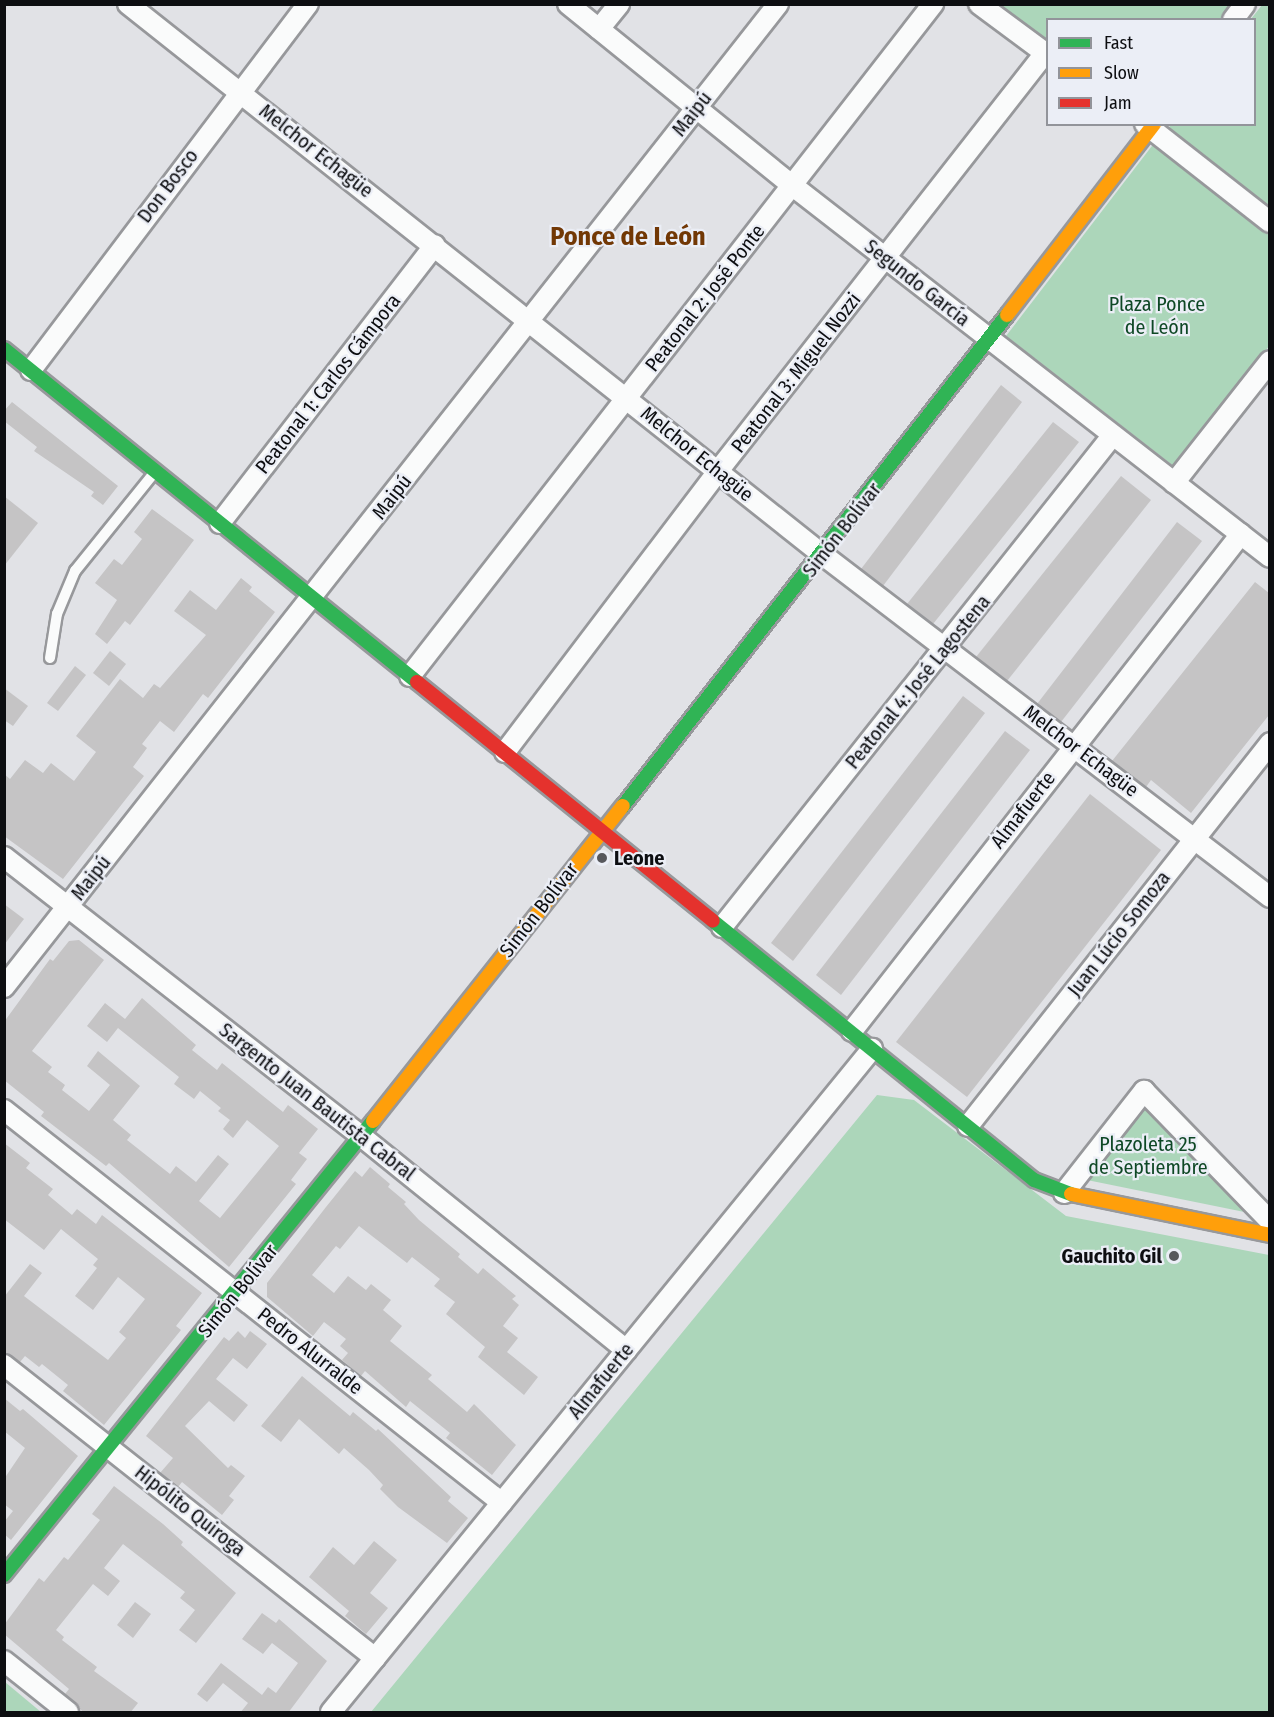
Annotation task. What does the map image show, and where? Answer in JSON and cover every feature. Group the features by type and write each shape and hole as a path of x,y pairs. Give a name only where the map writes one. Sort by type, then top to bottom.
{"street":[{"name":"Melchor Echagüe","path":"128,4 532,321 823,555 1074,744 1269,897"},
{"name":"Don Bosco","path":"31,370 240,91 309,4"},
{"name":"Segundo García","path":"568,4 886,259 1269,557"},
{"path":"599,29 619,4"},
{"name":"Maipú","path":"4,987 532,321 778,4"},
{"name":"Peatonal 2: José Ponte","path":"410,676 794,186 933,4"},
{"path":"979,4 1046,54"},
{"path":"1234,18 1245,4"},
{"name":"Peatonal 3: Miguel Nozzi","path":"505,752 718,471 1046,54"},
{"path":"1150,126 1269,222"},
{"name":"Simón Bolívar","path":"4,1575 107,1446 237,1293 602,830 823,555 1150,126"},
{"name":"Peatonal 1: Carlos Cámpora","path":"220,523 435,245"},
{"path":"4,349 1034,1180 1064,1193 1269,1235"},
{"path":"1174,483 1269,361"},
{"name":"Peatonal 4: José Lagostena","path":"722,927 1113,435"},
{"name":"Almafuerte","path":"852,1031 1074,744 1241,534"},
{"name":"Juan Lúcio Somoza","path":"968,1126 1269,743"},
{"name":"Sargento Juan Bautista Cabral","path":"4,856 361,1136 626,1350"},
{"name":"Almafuerte","path":"331,1713 872,1049"},
{"path":"1064,1193 1144,1090 1269,1221"},
{"name":"Pedro Alurralde","path":"4,1110 502,1503"},
{"name":"Hipólito Quiroga","path":"4,1365 375,1658"},
{"path":"4,1661 68,1713"}],"lane":[{"path":"50,658 57,614 75,571 154,472"}],"green space":[{"path":"998,5 1232,5 1221,18 1046,18 1046,38"},
{"path":"1262,5 1269,5 1269,212 1167,130 1170,126 1256,126 1256,18 1252,18"},
{"name":"Plaza Ponce de León","path":"1155,142 1269,231 1269,346 1176,468 1006,336"},
{"path":"877,1095 914,1100 1066,1216 1269,1255 1269,1712 371,1712"},
{"name":"Plazoleta 25 de Septiembre","path":"1143,1105 1269,1216 1269,1217 1087,1180"},
{"path":"5,1682 41,1712 5,1712"}],"building":[{"path":"1001,385 1022,402 883,586 861,569"},
{"path":"12,402 118,486 103,505 91,496 94,492 34,451 37,447 4,421 4,411"},
{"path":"1053,422 1079,442 933,624 907,604"},
{"path":"1121,476 1151,500 1007,681 976,657"},
{"path":"4,496 38,523 4,566"},
{"path":"152,509 194,540 130,625 125,621 107,644 95,634 117,600 95,583 114,559 122,565 142,539 134,532"},
{"path":"1177,522 1202,541 1061,722 1037,704"},
{"path":"241,578 252,587 249,591 275,612 208,698 203,694 174,732 160,721 142,744 147,748 133,767 144,776 63,879 4,836 4,774 10,779 25,760 43,773 51,763 74,781 96,752 76,736 120,679 143,698 154,684 160,688 206,635 174,611 190,590 216,610"},
{"path":"1255,582 1269,593 1269,715 1191,813 1151,780 1146,787 1112,761"},
{"path":"110,651 126,664 109,686 93,673"},
{"path":"75,666 86,675 58,711 47,703"},
{"path":"4,688 28,706 13,726 4,720"},
{"path":"963,696 985,713 793,961 771,943"},
{"path":"1005,731 1030,750 841,995 816,975"},
{"path":"1090,794 1161,850 967,1097 896,1042"},
{"path":"4,904 24,919 4,945"},
{"path":"79,940 104,960 32,1051 52,1067 48,1072 65,1085 62,1090 89,1111 110,1085 87,1066 98,1051 140,1086 113,1120 131,1135 127,1140 170,1174 176,1166 196,1182 218,1155 229,1164 199,1201 220,1218 279,1146 247,1120 233,1138 223,1129 230,1120 218,1111 221,1108 200,1091 194,1099 174,1084 179,1077 118,1028 107,1042 87,1026 105,1003 125,1019 142,998 196,1045 192,1050 217,1070 222,1063 283,1112 288,1105 318,1129 299,1153 307,1159 291,1180 296,1184 229,1267 109,1163 106,1166 41,1116 44,1112 4,1080 4,1022 50,959 53,961 69,941"},
{"path":"4,1143 30,1163 26,1168 53,1189 48,1195 72,1215 77,1209 96,1224 102,1215 202,1293 176,1326 181,1330 104,1425 63,1391 68,1385 42,1364 39,1367 25,1356 20,1362 4,1353 4,1297 30,1264 42,1273 24,1296 108,1360 126,1338 119,1332 145,1299 118,1277 93,1310 75,1296 97,1268 93,1265 98,1259 61,1229 44,1250 4,1219"},
{"path":"370,1167 390,1184 388,1187 406,1202 404,1204 419,1220 460,1254 458,1257 478,1274 483,1268 516,1296 512,1299 519,1305 503,1326 518,1338 507,1352 538,1377 524,1395 478,1357 485,1347 446,1314 455,1302 434,1286 440,1279 412,1257 407,1263 359,1226 340,1249 336,1246 312,1275 334,1293 348,1276 366,1290 371,1284 391,1300 383,1310 402,1326 390,1341 432,1375 428,1379 467,1412 474,1404 516,1445 492,1475 446,1438 450,1433 410,1401 406,1407 365,1371 361,1376 342,1360 348,1353 340,1346 346,1339 324,1322 313,1336 267,1297 267,1283 326,1207 355,1171 362,1177"},
{"path":"238,1331 245,1338 250,1331 267,1344 247,1369 233,1358 216,1379 248,1405 234,1422 209,1401 185,1426 228,1468 231,1465 245,1476 229,1496 234,1500 222,1515 182,1482 178,1487 160,1473 173,1458 146,1436 224,1337 229,1341"},
{"path":"302,1376 350,1416 353,1412 376,1431 378,1429 451,1497 448,1501 468,1518 447,1543 398,1507 380,1489 383,1485 344,1448 339,1454 299,1419 281,1442 261,1426"},
{"path":"4,1398 20,1411 23,1409 78,1456 11,1540 4,1534 4,1522 13,1511 4,1504 4,1479 25,1448 4,1431"},
{"path":"114,1486 163,1524 183,1542 181,1545 236,1593 196,1643 179,1630 195,1610 180,1598 185,1592 123,1544 104,1568 120,1581 108,1596 93,1584 56,1630 64,1637 62,1640 97,1667 94,1671 138,1703 130,1713 84,1713 65,1694 69,1689 4,1634 4,1625 39,1578 44,1582 64,1557 68,1560 100,1520 92,1514"},
{"path":"374,1541 397,1560 370,1593 388,1608 366,1634 345,1616 349,1611 309,1577 333,1547 354,1565"},
{"path":"135,1602 151,1614 133,1638 117,1625"},
{"path":"262,1613 276,1623 279,1619 327,1661 288,1713 240,1713 248,1703 223,1683 207,1702 197,1694 221,1663 262,1695 268,1687 276,1693 298,1663 272,1643 263,1654 242,1639"}],"traffic: fast":[{"path":"623,806 1007,315"},
{"path":"4,349 417,682"},
{"path":"713,921 1034,1180 1071,1194"},
{"path":"4,1575 373,1121"}],"traffic: slow":[{"path":"1007,315 1152,126"},
{"path":"373,1121 623,806"},
{"path":"1071,1194 1270,1235"}],"traffic: jam":[{"path":"417,682 713,921"}],"place":[{"name":"Leone","path":"602,858"},
{"name":"Gauchito Gil","path":"1174,1256"}],"district":[{"name":"Ponce de León","path":"628,237"}]}
